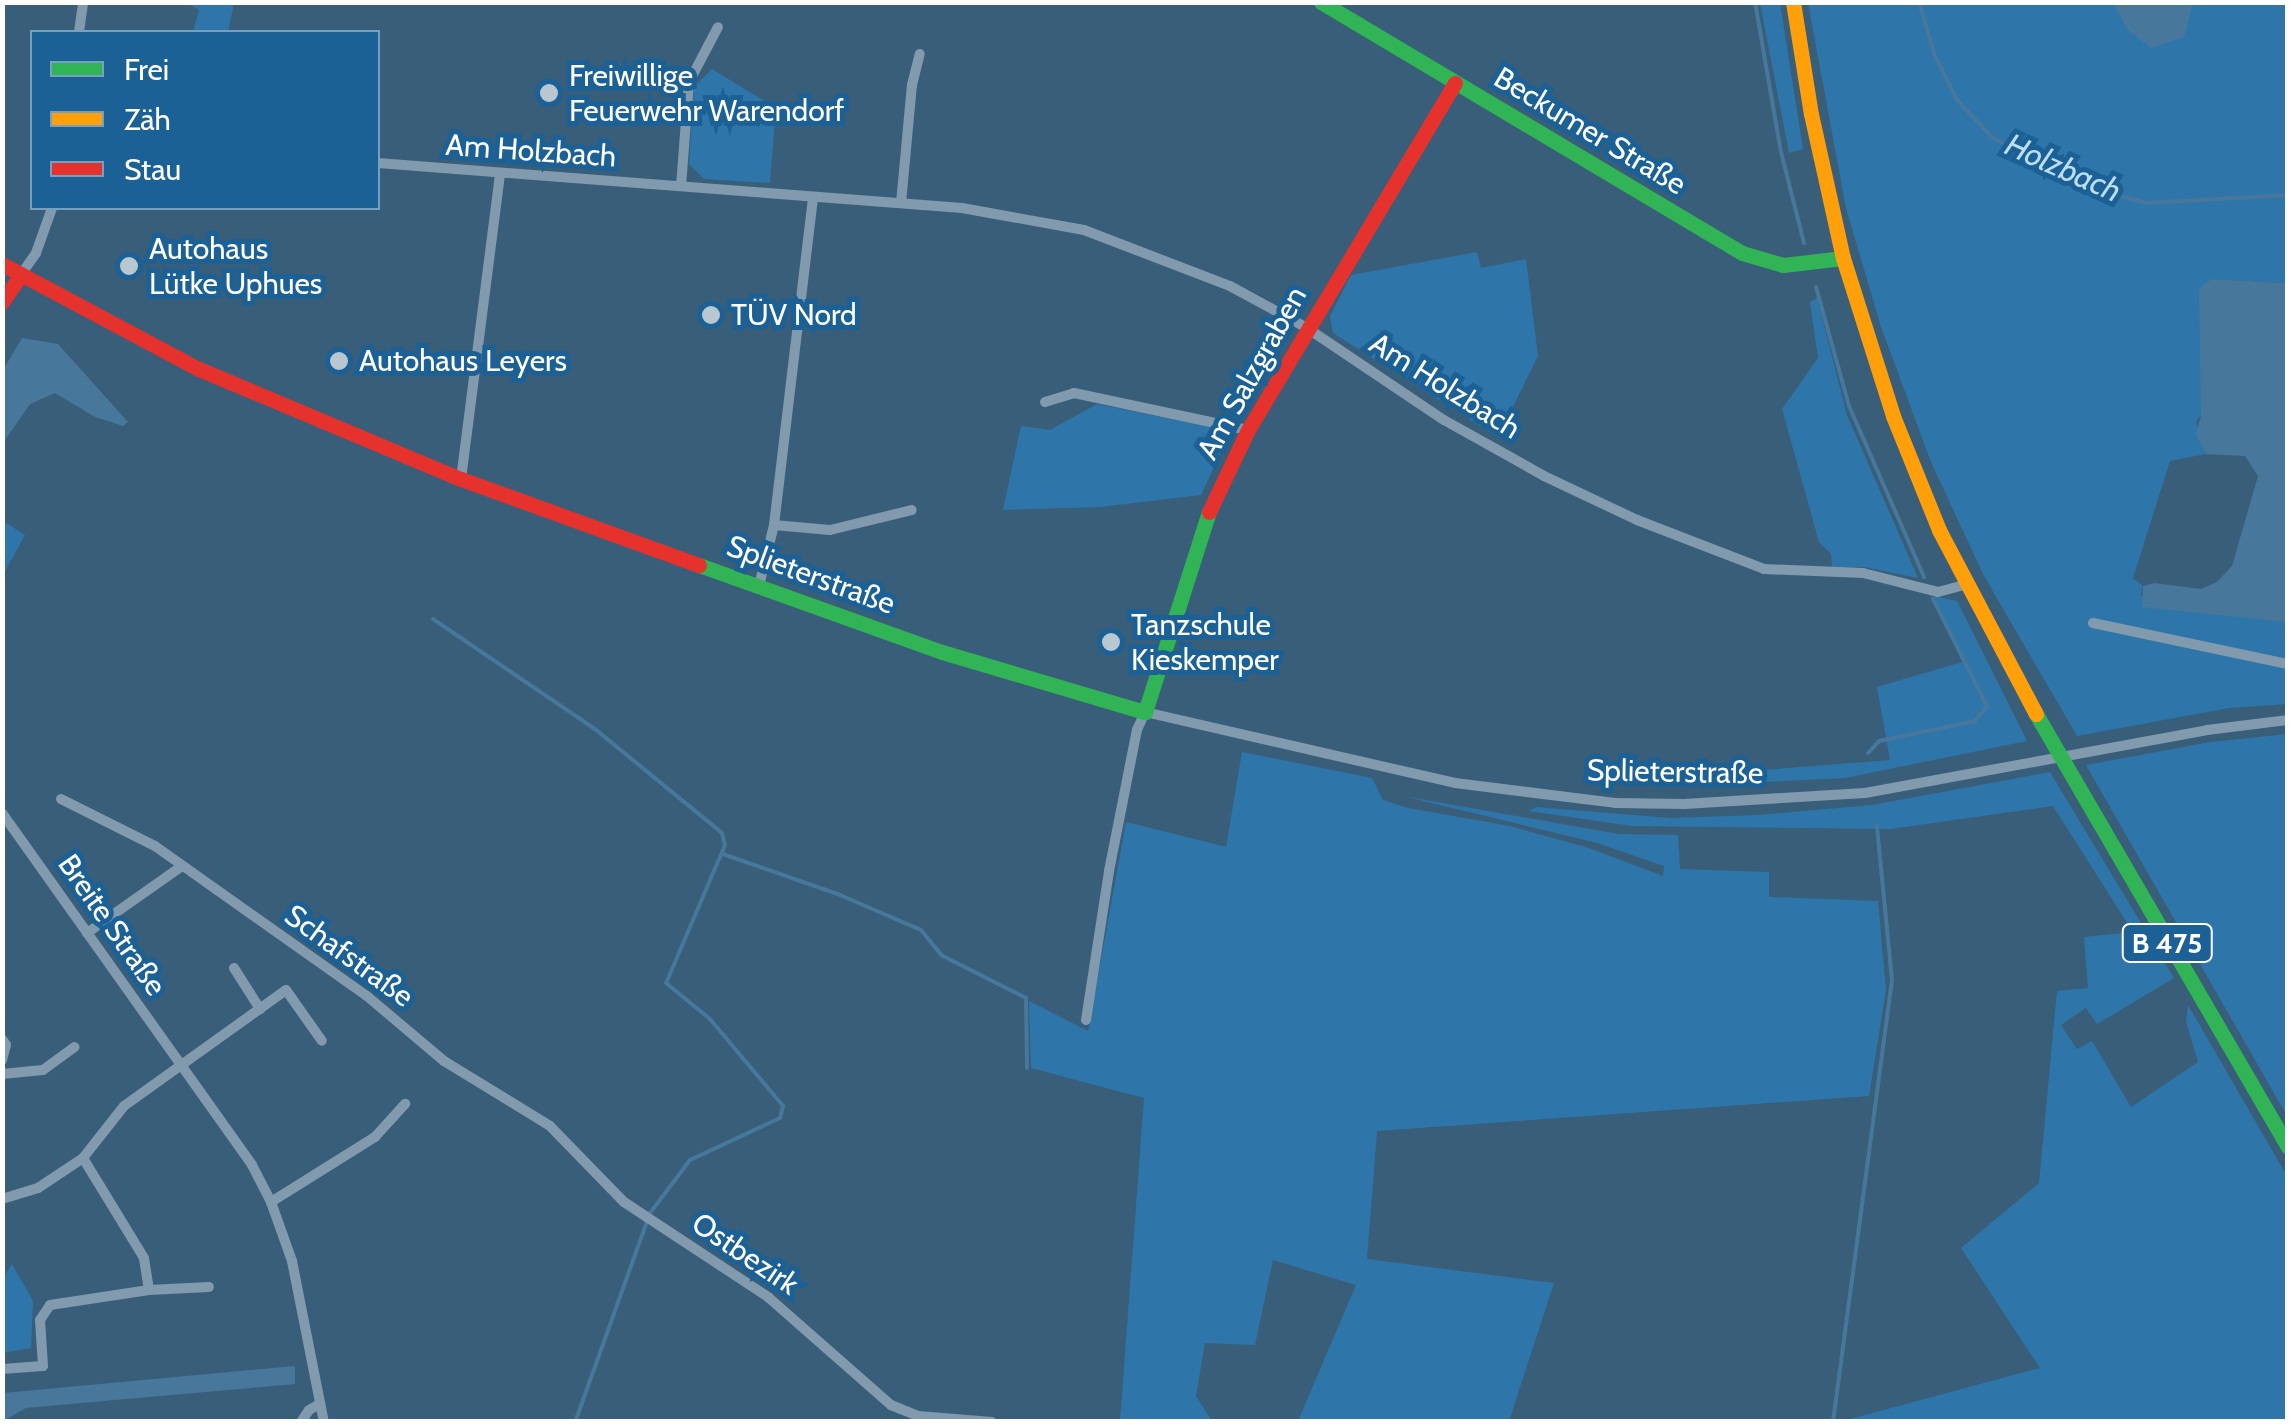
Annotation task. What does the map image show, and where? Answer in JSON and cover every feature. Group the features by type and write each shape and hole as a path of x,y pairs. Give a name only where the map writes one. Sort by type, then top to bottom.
{"street":[{"path":"79,30 83,2"},
{"name":"Beckumer Straße","path":"1321,2 1742,254 1783,265 1843,258"},
{"name":"B 475","path":"1793,2 1811,114 1843,258 1900,434 1965,584 2048,738 2288,1147"},
{"path":"681,186 689,82 718,27"},
{"path":"902,203 912,85 920,54"},
{"name":"Am Salzgraben","path":"1145,712 1207,517 1248,430 1455,82"},
{"name":"Am Holzbach","path":"380,164 902,203 1014,215 1084,230 1230,286 1307,328 1444,420 1558,483 1637,520 1764,569 1806,567 1882,578 1938,592 1965,584"},
{"path":"461,478 500,176"},
{"path":"759,586 774,526 813,197"},
{"path":"2,302 36,253 51,210"},
{"name":"Splieterstraße","path":"2,264 199,369 461,478 942,652 1145,712 1455,783 1615,803 1777,801 1865,793 2207,730 2288,720"},
{"path":"1045,402 1074,393 1248,430"},
{"name":"Splieterstraße","path":"774,526 830,530 912,510"},
{"path":"2094,624 2288,664"},
{"path":"1086,1020 1113,853 1137,730 1145,712"},
{"name":"Schafstraße","path":"61,799 156,846 368,996 444,1061 484,1089"},
{"name":"Breite Straße","path":"2,813 252,1165 271,1202 292,1261 320,1404"},
{"path":"87,933 182,866"},
{"path":"234,968 260,1008"},
{"path":"2,1199 38,1188 83,1158 124,1106 286,990 322,1041"},
{"path":"2,1040 6,1045 2,1060"},
{"path":"2,1074 43,1070 75,1047"},
{"name":"Ostbezirk","path":"484,1089 550,1126 648,1219 768,1297 891,1405 918,1416 992,1422"},
{"path":"271,1202 376,1137 406,1104"},
{"path":"83,1158 144,1258 149,1290"},
{"path":"2,1369 42,1366 40,1320 50,1304 149,1290 209,1287"},
{"path":"302,1422 309,1410 320,1404 324,1422"}],"shaded area":[{"path":"2193,2 2184,37 2151,48 2128,30 2113,3"},
{"path":"188,3 234,3 228,30 194,30 199,10"},
{"path":"1760,3 1780,3 1803,149 1789,153"},
{"path":"1808,3 2287,3 2287,283 2212,279 2201,355 2201,415 2196,421 2206,454 2170,461 2133,578 2143,586 2141,596 2287,622 2287,704 2229,708 2077,736 1984,576 1931,462 1881,327 1846,208"},
{"path":"712,69 776,108 770,183 704,179 689,164 694,87"},
{"path":"1477,252 1481,268 1526,259 1538,356 1498,437 1333,333 1330,316 1351,275"},
{"path":"2212,279 2287,283 2287,622 2142,607 2143,586 2154,583 2201,589 2217,582 2232,566 2258,476 2245,456 2206,454 2196,435 2201,415 2199,288"},
{"path":"1817,298 1847,415 1918,578 1864,567 1832,568 1831,554 1819,542 1782,409 1818,358 1810,302"},
{"path":"22,338 58,344 128,422 123,426 95,417 55,393 30,404 3,443 3,370"},
{"path":"1097,404 1231,431 1201,495 1100,507 1003,510 1021,426 1050,430"},
{"path":"3,521 25,535 3,575"},
{"path":"1934,596 1957,601 2027,741 1845,778 1681,786 1686,776 1890,760 1877,687 1962,662"},
{"path":"2288,734 2287,1116 2086,765 2211,742"},
{"path":"1242,752 1372,778 1383,800 1510,826 1589,848 1663,876 1664,866 1597,843 1403,796 1619,834 1678,835 1680,869 1769,872 1769,897 1878,901 1886,990 1869,1096 1377,1131 1367,1259 1554,1283 1509,1421 1298,1421 1356,1285 1273,1260 1255,1345 1205,1343 1196,1396 1212,1421 1120,1421 1144,1098 1031,1068 1029,1001 1088,1031 1126,822 1226,847"},
{"path":"2050,772 2174,978 2097,1024 2086,1008 2061,1025 2077,1049 2092,1041 2131,1107 2198,1062 2186,1021 2188,1005 2287,1176 2287,1421 1843,1421 2040,1368 1961,1248 2039,1183 2057,991 2088,988 2084,937 2133,932 2053,806 1890,829 1632,826 1529,811 1536,807 1671,818 1757,815 1872,805"},
{"path":"12,1264 33,1301 31,1348 3,1353 3,1278"},
{"path":"295,1366 295,1384 26,1408 3,1421 3,1393"}],"waterway":[{"path":"1755,2 1781,152 1804,243"},
{"name":"Holzbach","path":"1919,2 1935,56 1957,100 1992,137 2028,158 2113,194 2146,203 2288,195"},
{"path":"1816,287 1849,406 1924,577"},
{"path":"1868,753 1879,741 1975,721 1987,706 1933,599"},
{"path":"433,619 595,729 722,833 725,845 666,983 710,1019 783,1106 780,1118 690,1160 650,1213 575,1422"},
{"path":"1833,1422 1892,980 1877,826"},
{"path":"723,854 840,895 921,930 941,955 1026,998 1027,1068"}],"traffic: fast":[{"path":"1321,2 1742,253 1783,265 1843,258"},
{"path":"699,565 942,652 1145,712 1209,512"},
{"path":"2036,714 2288,1147"}],"traffic: slow":[{"path":"1793,2 1811,114 1843,258 1893,416 1939,530 2036,714"}],"traffic: jam":[{"path":"1209,512 1248,430 1455,83"},
{"path":"2,264 199,369 461,479 699,565"},
{"path":"2,302 20,276"}],"place":[{"name":"Freiwillige Feuerwehr Warendorf","path":"549,93"},
{"name":"Autohaus Lütke Uphues","path":"129,266"},
{"name":"TÜV Nord","path":"711,315"},
{"name":"Autohaus Leyers","path":"339,361"},
{"name":"Tanzschule Kieskemper","path":"1111,642"}]}
